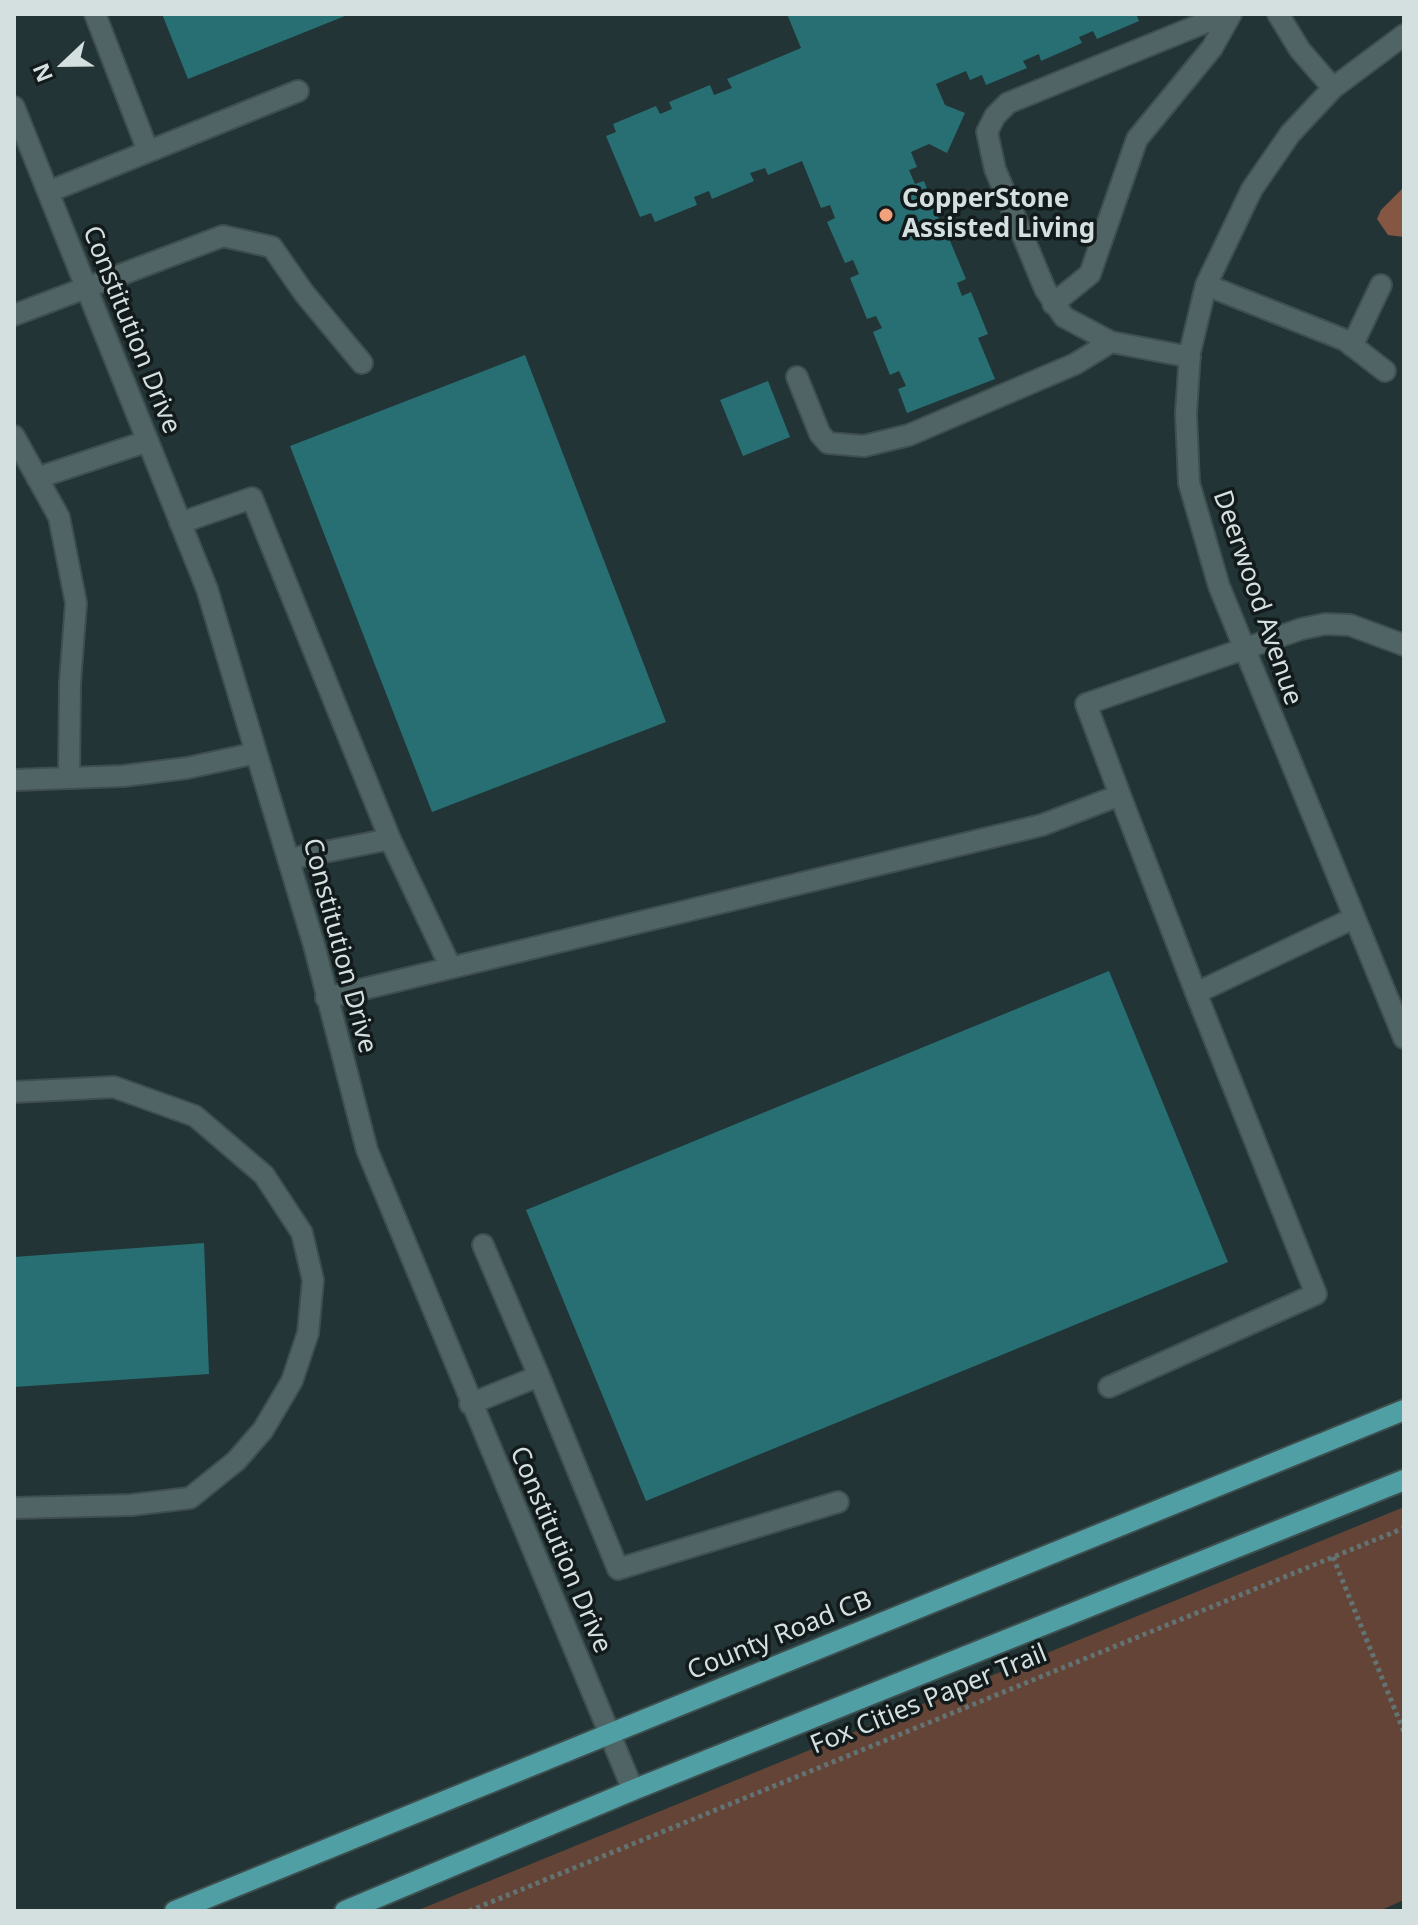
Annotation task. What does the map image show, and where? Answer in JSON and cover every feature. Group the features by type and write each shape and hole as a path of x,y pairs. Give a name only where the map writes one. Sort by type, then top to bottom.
{"main road":[{"name":"County Road CB","path":"175,1911 1404,1410"},
{"path":"345,1911 633,1790 1404,1480"}],"street":[{"path":"95,14 148,151"},
{"path":"1190,357 1111,342 1078,327 1053,304 989,151 987,132 995,116 1008,103 1229,14"},
{"path":"1053,304 1090,274 1137,139 1212,48 1229,14"},
{"path":"1278,14 1300,50 1333,88"},
{"name":"Deerwood Avenue","path":"1404,35 1333,88 1290,134 1252,189 1206,285 1190,357 1186,414 1189,483 1202,535 1243,651 1404,1038"},
{"path":"48,192 298,91"},
{"name":"Constitution Drive","path":"14,107 207,589 289,859 367,1150 633,1790"},
{"path":"14,315 223,236 272,247 304,293 362,363"},
{"path":"1206,285 1352,346 1385,371"},
{"path":"1352,346 1381,285"},
{"path":"797,377 820,434 828,443 864,446 909,435 1075,364 1111,342"},
{"path":"14,436 59,517 76,603 70,683 69,778"},
{"path":"37,478 148,441"},
{"path":"180,523 252,498 390,839 451,968"},
{"path":"1109,1387 1316,1294 1196,993 1086,704 1301,629 1325,624 1350,625 1404,645"},
{"path":"14,780 187,768 256,753"},
{"path":"326,998 1042,825 1120,795"},
{"path":"289,859 390,839"},
{"path":"1196,993 1354,918"},
{"path":"14,1092 114,1087 195,1116 264,1175 302,1233 313,1280 308,1333 292,1381 263,1430 236,1461 190,1498 131,1505 14,1508"},
{"path":"483,1245 618,1569 838,1502"},
{"path":"470,1404 539,1376"}],"path":[{"name":"Fox Cities Paper Trail","path":"469,1911 1404,1528"},
{"path":"1333,1557 1404,1732"}],"shaded area":[{"path":"1404,187 1404,237 1388,235 1377,219 1381,210"},
{"path":"1404,1507 1404,1900 1379,1911 416,1911"}],"building":[{"path":"162,14 350,14 188,79"},
{"name":"CopperStone Assisted Living","path":"787,14 1136,14 1139,21 1097,39 1093,31 1079,37 1082,43 1041,61 1039,54 1023,61 1027,68 986,85 982,75 970,80 966,71 936,84 945,105 965,113 947,153 929,144 911,152 917,167 909,170 915,184 924,181 941,224 933,227 939,240 948,236 966,279 957,283 962,296 971,292 988,334 978,338 995,379 907,413 898,389 906,386 899,371 890,375 873,332 882,328 876,316 867,319 850,278 859,274 853,260 845,263 827,222 835,218 830,205 821,208 802,161 768,175 765,168 750,173 754,181 712,199 709,191 694,197 697,205 655,222 651,213 640,217 606,136 616,132 613,124 656,106 660,114 672,109 669,102 710,85 714,95 732,88 727,79 801,48"},
{"path":"525,355 666,722 432,812 290,446"},
{"path":"768,381 790,437 743,456 720,400"},
{"path":"1109,971 1228,1262 646,1501 526,1210"},
{"path":"204,1243 209,1374 14,1387 14,1257"}],"place":[{"name":"CopperStone Assisted Living","path":"886,215"}]}
